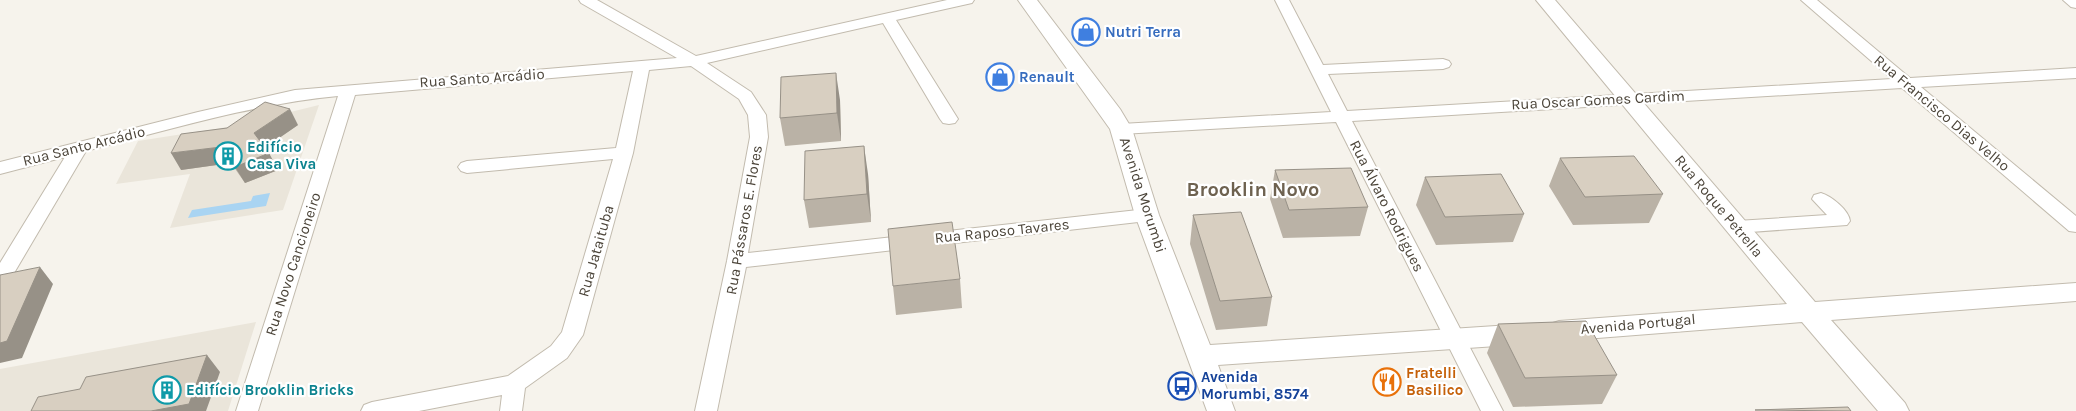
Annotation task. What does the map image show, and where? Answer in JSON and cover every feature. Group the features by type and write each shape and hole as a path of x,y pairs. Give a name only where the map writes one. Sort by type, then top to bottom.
{"street":[{"name":"Rua Pássaros E. Flores","path":"586,0 694,61 745,96 757,115 759,136 737,261 706,411"},
{"name":"Rua Santo Arcádio","path":"0,168 198,117 295,95 694,61 967,0"},
{"name":"Avenida Morumbi","path":"1027,0 1112,114 1121,129 1147,215 1221,411"},
{"name":"Rua Álvaro Rodrigues","path":"1282,0 1492,411"},
{"name":"Rua Roque Petrella","path":"1545,0 1807,311 1895,411"},
{"name":"Rua Francisco Dias Velho","path":"1808,0 2076,226"},
{"path":"2070,0 2076,4"},
{"path":"888,19 949,119"},
{"path":"1318,70 1443,64"},
{"name":"Rua Jataituba","path":"514,384 559,352 572,335 624,153 642,66"},
{"name":"Rua Oscar Gomes Cardim","path":"1121,129 2076,72"},
{"name":"Rua Novo Cancioneiro","path":"247,411 349,89"},
{"path":"0,280 8,253 79,148"},
{"path":"467,167 624,153"},
{"path":"1738,227 1840,221 1840,217 1821,199"},
{"name":"Rua Raposo Tavares","path":"737,261 1147,215"},
{"name":"Avenida Portugal","path":"1200,356 1455,339 2076,292"},
{"path":"372,411 514,384 511,411"}],"shaded area":[{"path":"319,105 283,210 170,228 190,174 116,184 138,141 234,126"},
{"path":"256,322 228,411 0,411 0,369"}],"water":[{"path":"270,193 266,206 188,218 192,210 251,201 253,196"}],"building":[{"path":"836,73 837,113 780,118 781,77"},
{"path":"265,102 290,109 254,133 269,153 235,167 221,147 171,153 181,134 227,128"},
{"path":"864,146 867,194 804,200 805,151"},
{"path":"1634,156 1663,194 1585,197 1560,158"},
{"path":"1351,168 1368,207 1289,210 1275,170"},
{"path":"1501,174 1524,214 1445,217 1425,177"},
{"path":"1241,212 1272,297 1220,301 1193,215"},
{"path":"952,222 960,279 893,286 888,229"},
{"path":"40,267 7,341 0,343 0,275"},
{"path":"1586,321 1617,375 1525,378 1498,324"},
{"path":"207,355 189,404 151,411 31,411 38,397 80,389 86,377"},
{"path":"1848,407 1851,411 1755,410"}],"place":[{"name":"Nutri Terra","path":"1086,32"},
{"name":"Renault","path":"1000,77"},
{"name":"Edifício Casa Viva","path":"228,156"},
{"name":"Fratelli Basilico","path":"1387,382"},
{"name":"Avenida Morumbi, 8574","path":"1182,386"},
{"name":"Edifício Brooklin Bricks","path":"167,390"}],"district":[{"name":"Brooklin Novo","path":"1253,189"}]}
